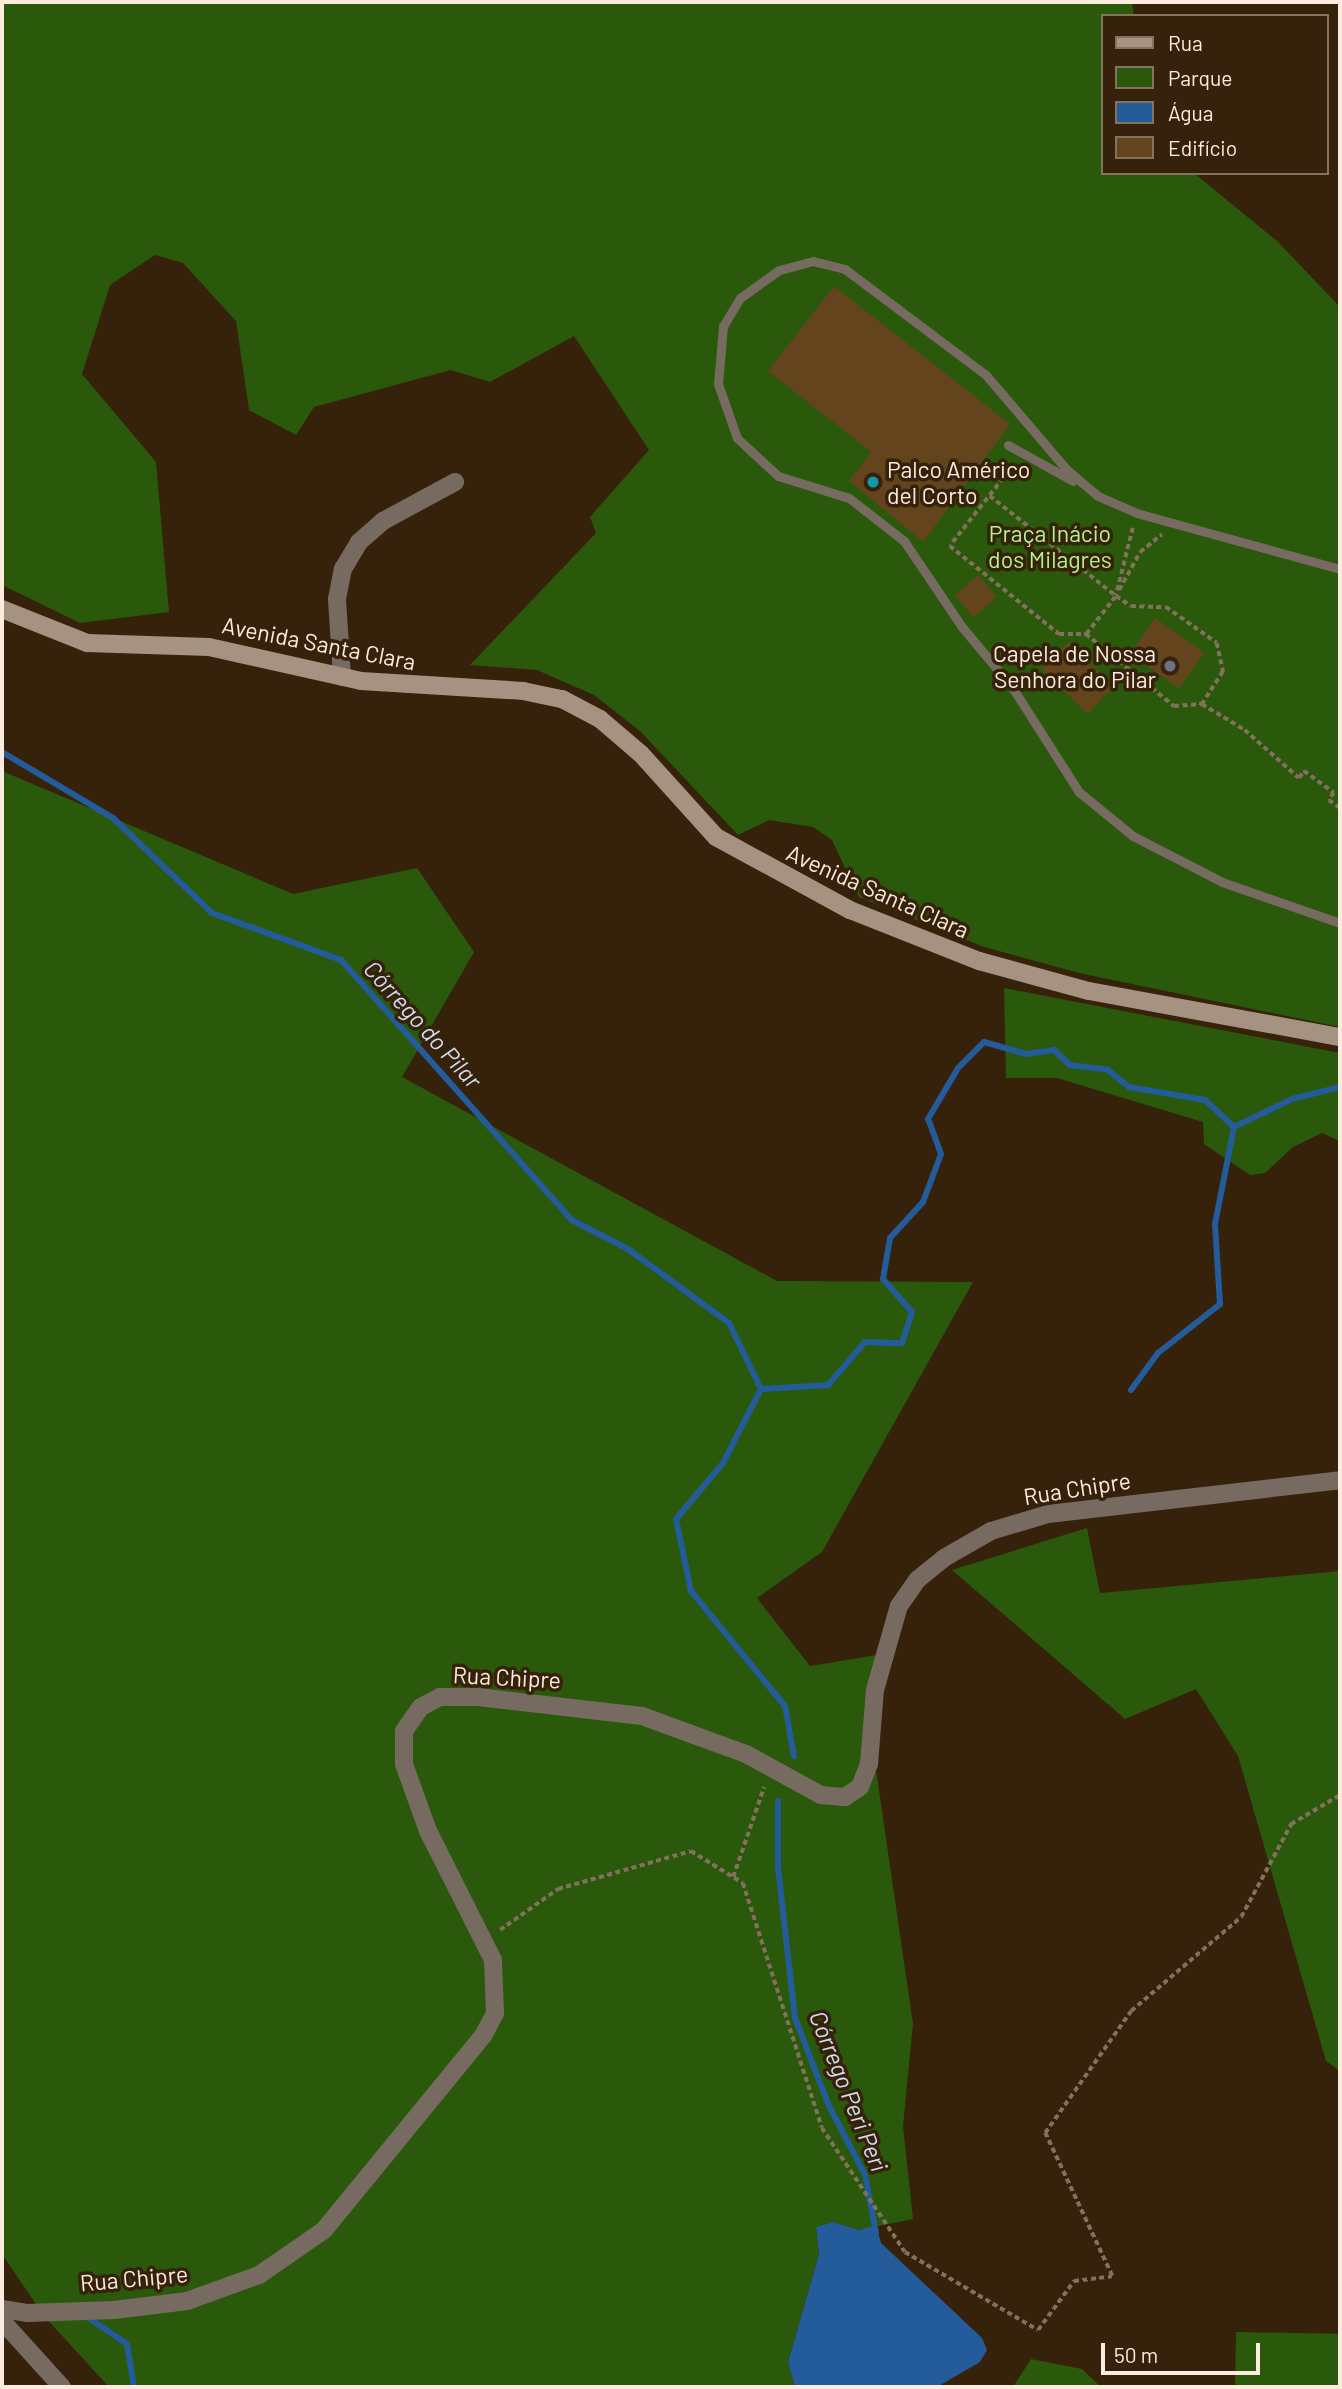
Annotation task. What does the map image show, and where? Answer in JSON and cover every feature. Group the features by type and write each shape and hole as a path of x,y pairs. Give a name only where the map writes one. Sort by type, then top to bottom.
{"street":[{"path":"342,677 337,599 343,569 359,542 383,521 455,482"},
{"name":"Avenida Santa Clara","path":"2,609 87,643 209,647 342,677 562,699 600,719 641,754 716,837 850,910 979,961 1089,991 1340,1037"},
{"name":"Rua Chipre","path":"2,2309 27,2313 187,2301 259,2275 299,2252 346,2206 484,2036 495,2013 498,1987 484,1940 428,1831 404,1764 404,1731 421,1707 440,1698 491,1698 642,1716 746,1754 833,1798 860,1787 869,1764 886,1639 899,1606 917,1580 971,1541 1012,1523 1083,1507 1340,1480"},
{"path":"27,2313 2,2323 62,2387"}],"lane":[{"path":"1084,487 986,375 845,269 813,261 779,270 740,298 723,326 718,384 737,438 778,476 849,498 904,541 962,627 1012,687 1063,776 1079,792 1133,835 1222,882 1340,923"},
{"path":"1009,446 1137,513 1340,569"}],"path":[{"path":"1024,454 950,546 1059,634 1086,634 1174,706 1202,704 1275,751 1271,758 1299,778 1304,771 1334,793 1329,800 1340,808"},
{"path":"990,496 1131,606 1166,607 1217,643 1223,672 1202,704"},
{"path":"1116,596 1137,513"},
{"path":"1086,634 1116,596 1148,543 1184,524"},
{"path":"733,1877 771,1768"},
{"path":"484,1940 558,1889 691,1851 743,1883 822,2128 905,2252 1038,2330 1074,2281 1112,2276 1045,2133 1131,2011 1241,1917 1291,1824 1340,1795"}],"green space":[{"name":"Praça Inácio dos Milagres","path":"2,2 1132,2 1134,14 1100,14 1100,175 1196,175 1277,241 1340,307 1340,1027 1079,973 984,947 859,897 832,840 813,827 769,820 738,835 640,731 594,695 537,670 470,665 596,533 590,517 649,450 574,336 490,382 451,370 314,407 296,435 249,410 236,321 183,263 155,255 110,285 82,374 156,462 169,612 80,623 2,585"},
{"path":"2,771 293,894 417,868 474,952 402,1077 777,1281 973,1282 822,1552 757,1598 810,1666 877,1655 867,1708 913,2024 903,2126 913,2219 859,2230 833,2222 816,2227 819,2254 788,2362 795,2387 109,2387 44,2316 2,2254"},
{"path":"1004,988 1340,1053 1340,1141 1322,1133 1293,1147 1265,1173 1250,1175 1204,1144 1203,1122 1057,1078 1006,1078"},
{"path":"1087,1528 1100,1593 1340,1571 1340,2071 1326,2061 1238,1756 1196,1689 1125,1719 952,1570"},
{"path":"1236,2332 1340,2334 1339,2387 1235,2387"},
{"path":"1031,2359 1082,2369 1101,2387 1013,2387"}],"water":[{"path":"833,2222 859,2230 876,2225 881,2243 982,2338 987,2350 980,2362 937,2387 795,2387 788,2362 819,2254 816,2227"}],"building":[{"path":"834,286 1010,424 923,542 849,481 871,452 768,371"},
{"path":"978,575 997,597 974,617 955,595"},
{"name":"Capela de Nossa Senhora do Pilar","path":"1155,618 1204,652 1179,688 1130,654"},
{"path":"1068,642 1114,686 1088,714 1042,669"}],"waterway":[{"name":"Córrego do Pilar","path":"2,752 113,818 212,913 341,960 572,1220 628,1249 729,1323 761,1389"},
{"name":"Córrego Peri Peri","path":"794,1756 785,1706 691,1591 676,1519 723,1463 761,1389 828,1385 865,1342 902,1343 912,1312 883,1279 890,1238 923,1202 941,1154 928,1119 958,1068 984,1042 1026,1054 1054,1050 1070,1065 1108,1070 1129,1087 1205,1100 1234,1127"},
{"name":"Córrego Peri Peri","path":"1131,1390 1158,1353 1220,1304 1215,1224 1234,1127 1292,1099 1340,1087"},
{"name":"Córrego Peri Peri","path":"778,1801 778,1867 795,2018 829,2106 865,2175 876,2233"},
{"path":"84,2315 127,2344 134,2387"}],"place":[{"name":"Palco Américo del Corto","path":"873,482"},
{"name":"Capela de Nossa Senhora do Pilar","path":"1170,666"}]}
